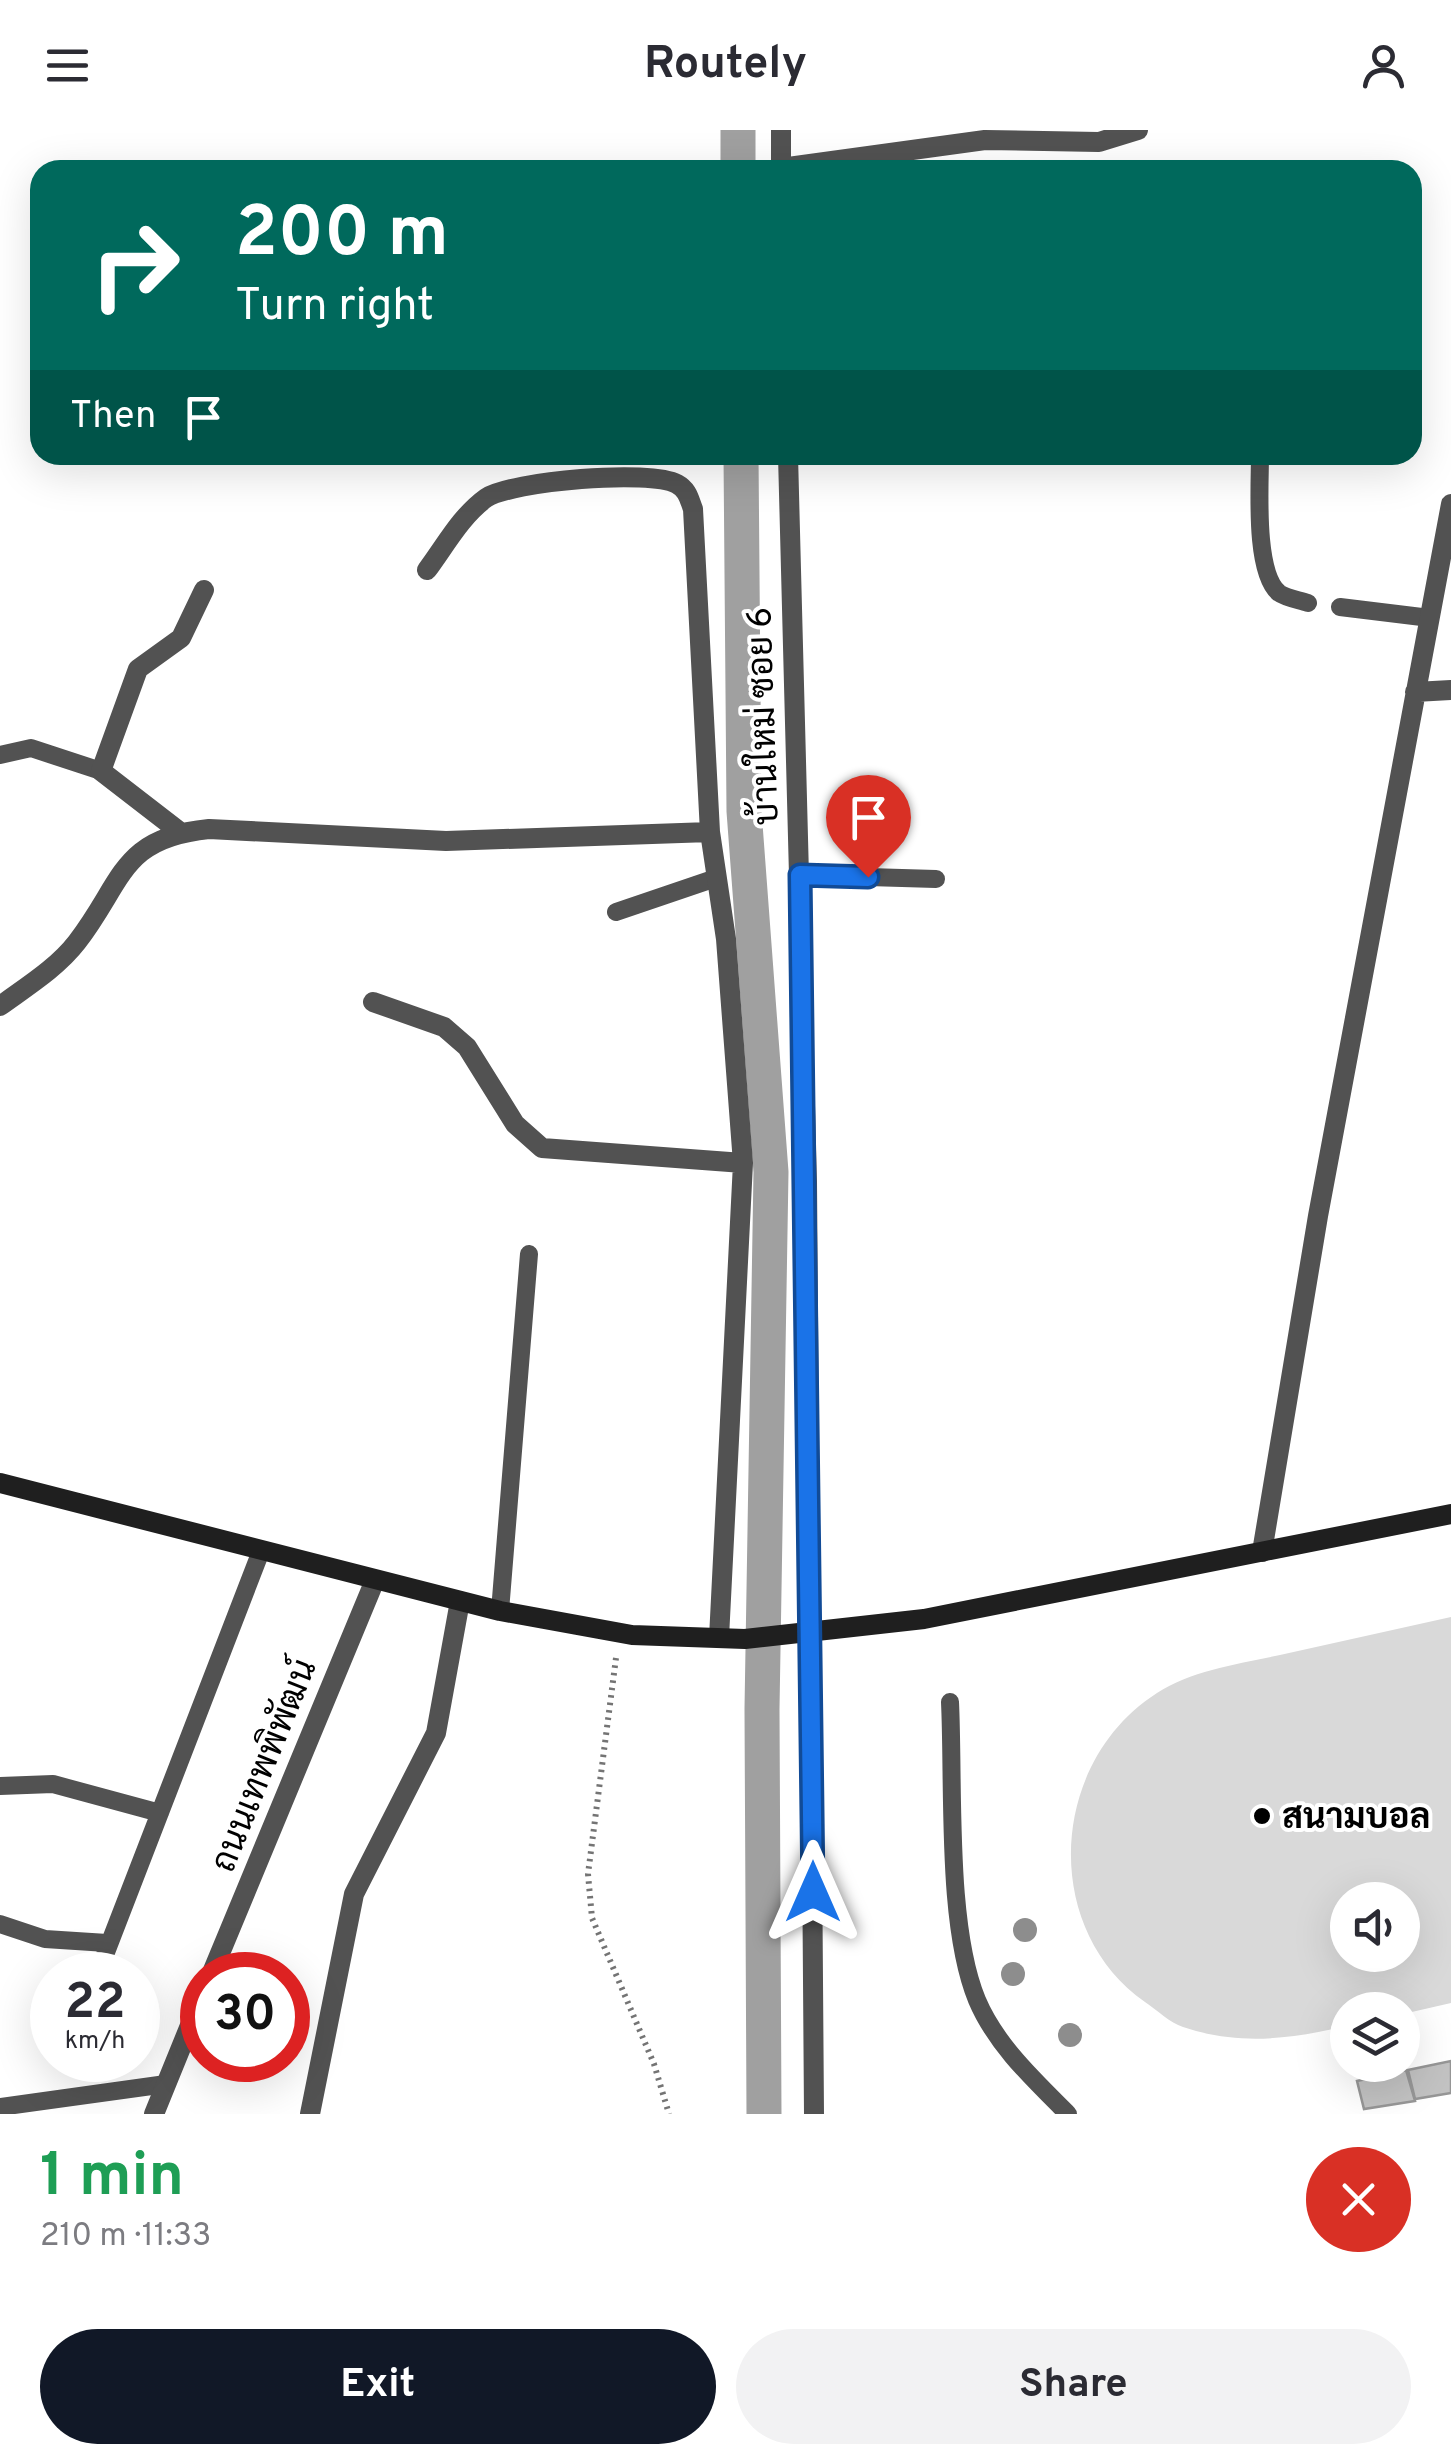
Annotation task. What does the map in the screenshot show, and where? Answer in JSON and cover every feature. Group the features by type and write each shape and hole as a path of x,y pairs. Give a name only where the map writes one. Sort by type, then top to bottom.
{"main road":[{"path":"0,1483 500,1611 619,1632 745,1639 924,1619 1451,1514"}],"street":[{"path":"781,130 782,160"},
{"path":"845,160 985,140 1100,142 1138,130"},
{"name":"บ้านใหม่ ซอย 6","path":"788,465 800,875 812,1634 814,2114"},
{"path":"427,570 465,517 488,497 514,486 652,478 676,483 688,493 693,510 710,832 739,1082 742,1163 719,1638"},
{"path":"1262,1552 1415,692 1438,611 1451,504"},
{"path":"180,832 101,771 138,669 181,638 204,590"},
{"path":"1415,692 1451,690"},
{"path":"0,1006 75,945 128,860 143,848 180,832 209,829 446,841 710,832"},
{"path":"373,1002 444,1026 468,1047 515,1124 542,1148 742,1163"},
{"name":"ถนนเทพพิพัฒน์","path":"221,1952 375,1580"},
{"path":"310,2114 354,1894 436,1733 460,1601"},
{"path":"154,2114 180,2050"}],"lane":[{"path":"1260,465 1262,552 1269,582 1281,595 1308,602"},
{"path":"1340,607 1438,611"},
{"path":"0,755 31,748 101,771"},
{"path":"800,875 936,879"},
{"path":"616,912 716,878"},
{"path":"500,1611 529,1254"},
{"path":"104,1952 261,1551"},
{"path":"950,1702 961,1953 978,2002 997,2037 1068,2114"},
{"path":"0,1786 53,1784 91,1791 160,1813"},
{"path":"0,1924 46,1939 107,1942"},
{"path":"0,2106 166,2084"}],"path":[{"path":"619,1632 588,1874 592,1918 654,2064 669,2114"}],"shaded area":[{"name":"สนามบอล","path":"1451,1617 1451,2003 1420,2010 1420,1992 1330,1992 1330,2029 1265,2038 1225,2037 1183,2027 1168,2019 1111,1970 1087,1932 1074,1890 1071,1846 1078,1802 1095,1760 1121,1723 1171,1685 1232,1665"}],"building":[{"path":"1451,2061 1451,2093 1415,2099 1411,2082 1420,2082 1420,2067"},
{"path":"1357,2082 1409,2082 1415,2101 1364,2109"}],"waterway":[{"path":"738,130 738,160"},
{"path":"741,465 744,811 771,1172 762,1709 764,2114"}],"place":[{"name":"สนามบอล","path":"1262,1816"}],"route":[{"path":"813,1892 807,1182 800,875 868,877"}]}
